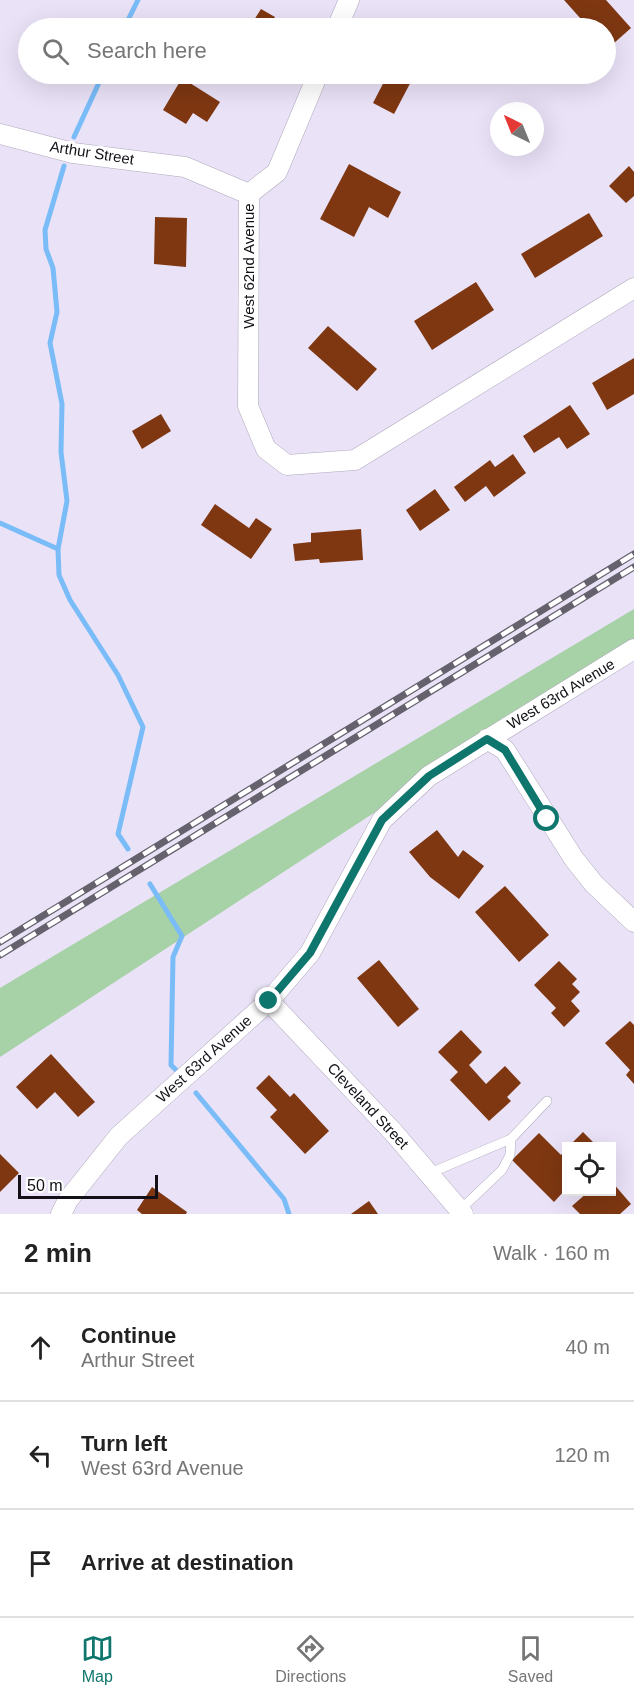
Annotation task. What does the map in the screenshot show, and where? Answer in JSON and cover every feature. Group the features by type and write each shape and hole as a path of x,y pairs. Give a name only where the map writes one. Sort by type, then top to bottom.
{"street":[{"path":"341,18 349,0"},
{"name":"West 62nd Avenue","path":"314,84 277,172 249,194 248,406 266,449 287,465 355,460 634,288"},
{"name":"Arthur Street","path":"0,134 73,153 185,167 249,194"},
{"name":"West 63rd Avenue","path":"61,1214 68,1200 119,1136 269,1001 310,953 382,820 429,776 634,649"},
{"path":"487,739 505,750 574,859 594,884 634,922"},
{"name":"Cleveland Street","path":"269,1001 430,1173 462,1212"}],"lane":[{"path":"430,1173 511,1139 547,1101"},
{"path":"462,1212 502,1170 510,1155 511,1139"}],"green space":[{"path":"634,609 634,648 487,739 0,1057 0,988"}],"building":[{"path":"564,0 606,0 631,28 616,41 616,18 580,18"},
{"path":"261,9 275,17 274,18 255,18"},
{"path":"178,84 192,84 220,102 207,122 193,113 186,124 163,110"},
{"path":"383,84 410,84 394,114 373,103"},
{"path":"349,164 401,192 388,218 369,207 354,237 320,219"},
{"path":"629,166 634,172 634,196 626,203 609,186"},
{"path":"589,213 603,236 535,278 521,254"},
{"path":"155,217 187,218 186,267 154,264"},
{"path":"476,282 494,310 432,350 414,321"},
{"path":"328,326 377,369 357,391 308,348"},
{"path":"634,358 634,394 607,410 592,383"},
{"path":"570,405 590,434 567,449 559,437 534,453 523,436"},
{"path":"161,414 171,431 142,449 132,431"},
{"path":"513,454 526,473 494,497 486,486 465,502 454,487 490,460 495,467"},
{"path":"435,489 450,510 420,531 406,510"},
{"path":"215,504 249,528 256,518 272,529 251,559 201,525"},
{"path":"361,529 363,560 320,563 319,559 295,561 293,544 311,542 311,533"},
{"path":"437,830 458,857 463,850 484,866 459,899 430,877 409,852"},
{"path":"505,886 549,935 519,962 475,912"},
{"path":"379,960 419,1009 398,1027 357,978"},
{"path":"559,961 577,979 572,984 580,992 571,1001 580,1011 564,1027 551,1013 556,1008 534,985"},
{"path":"630,1021 634,1025 634,1084 626,1075 630,1070 605,1043"},
{"path":"461,1030 482,1052 469,1065 486,1084 505,1066 521,1083 507,1097 511,1101 489,1121 450,1080 458,1072 438,1052"},
{"path":"51,1054 95,1102 78,1117 55,1092 37,1109 16,1087"},
{"path":"269,1075 290,1097 294,1093 329,1131 305,1154 270,1117 277,1110 256,1088"},
{"path":"583,1132 593,1142 573,1142"},
{"path":"539,1133 562,1154 562,1193 554,1202 512,1160"},
{"path":"0,1154 19,1173 0,1192"},
{"path":"152,1187 187,1212 186,1214 142,1214 137,1210"},
{"path":"616,1187 631,1204 620,1214 580,1214 572,1206 583,1196 616,1196"},
{"path":"369,1201 378,1214 351,1214"}],"waterway":[{"path":"129,18 138,0"},
{"path":"74,137 98,84"},
{"path":"64,166 45,230 46,249 53,268 57,312 50,343 62,404 61,452 67,501 58,549 59,575 70,600 118,675 143,727 118,834 128,849"},
{"path":"0,523 58,549"},
{"path":"150,884 182,936 173,957 171,1065 176,1070"},
{"path":"196,1093 284,1199 289,1214"}],"railway":[{"path":"0,942 634,554"},
{"path":"0,955 634,567"}],"route":[{"path":"269,1001 310,953 382,820 429,776 487,739 505,750 547,819"}]}
